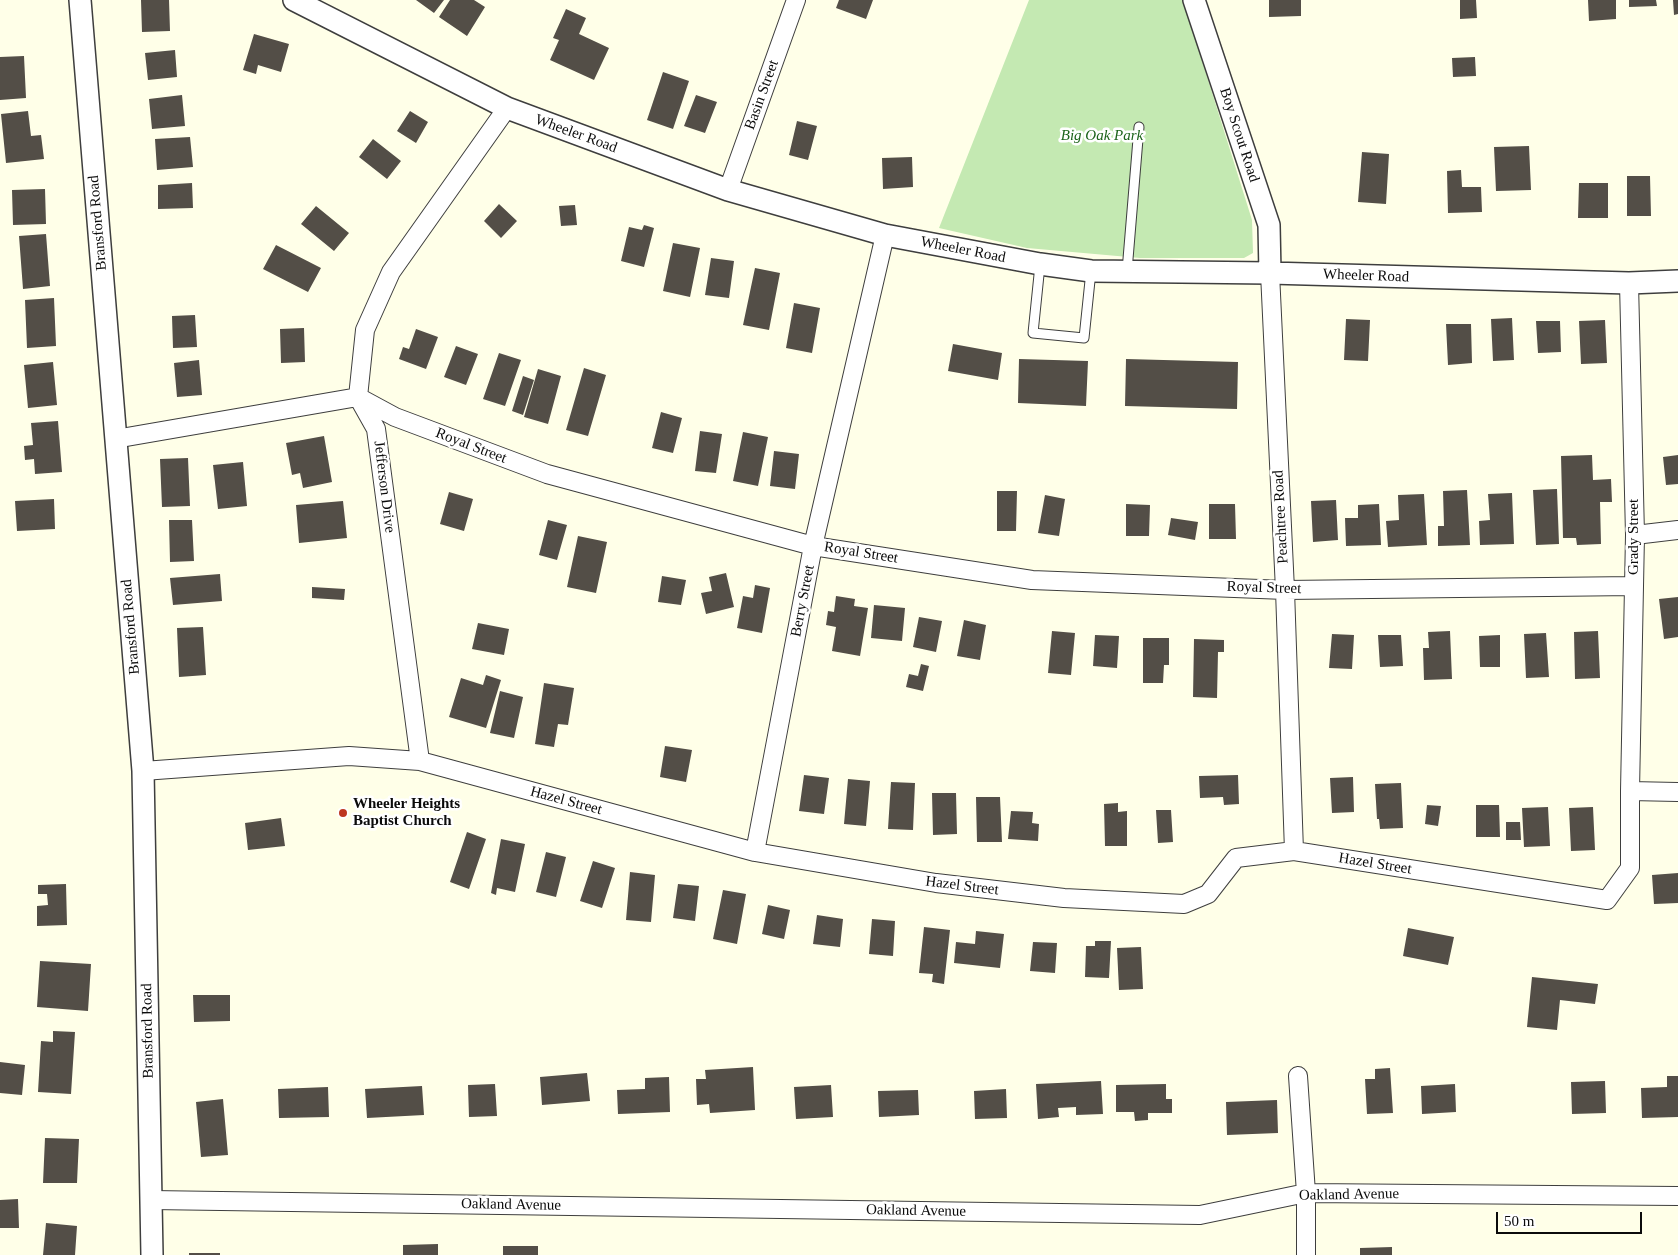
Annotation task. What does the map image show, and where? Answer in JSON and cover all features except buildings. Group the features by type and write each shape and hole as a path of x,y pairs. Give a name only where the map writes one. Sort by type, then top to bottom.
{"street":[{"name":"Bransford Road","path":"80,0 143,771 152,1255"},
{"name":"Wheeler Road","path":"294,0 507,108 728,190 885,235 1040,264 1091,270 1629,282 1678,281"},
{"name":"Basin Street","path":"728,190 796,0"},
{"name":"Boy Scout Road","path":"1194,0 1269,225 1270,273"},
{"path":"115,439 358,397 365,330 391,272 507,108"},
{"name":"Berry Street","path":"755,852 813,546 885,235"},
{"name":"Peachtree Road","path":"1270,273 1285,590 1294,851"},
{"name":"Grady Street","path":"1629,282 1635,535 1630,791"},
{"name":"Royal Street","path":"358,397 394,417 547,474 813,546 1032,580 1285,590 1634,586"},
{"name":"Jefferson Drive","path":"358,397 376,429 420,761"},
{"path":"1635,535 1678,530"},
{"name":"Hazel Street","path":"143,771 349,756 420,761 755,852 936,883 1064,898 1184,904 1208,894 1236,858 1294,851 1607,900 1630,868 1630,791"},
{"path":"1630,791 1678,792"},
{"path":"1298,1076 1306,1193 1306,1255"},
{"name":"Oakland Avenue","path":"151,1200 1200,1215 1306,1193 1678,1196"}],"lane":[{"path":"1127,271 1139,127"},
{"path":"1040,264 1032,333 1084,338 1091,270"}],"green space":[{"name":"Big Oak Park","path":"1029,0 1183,0 1252,220 1253,253 1244,258 1140,258 1027,248 939,228"}],"place":[{"name":"Wheeler Heights Baptist Church","path":"343,813"}]}
